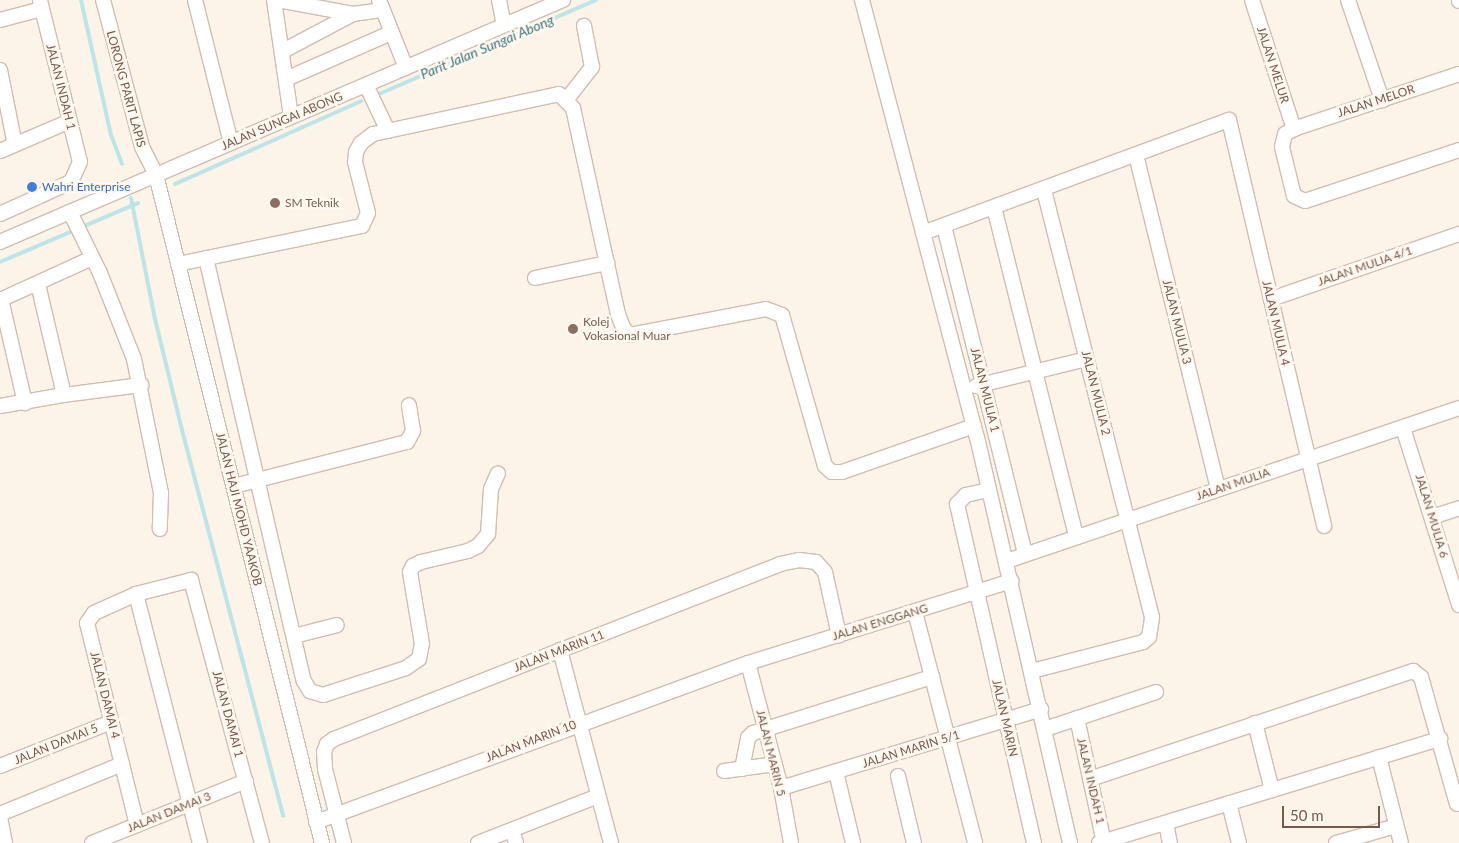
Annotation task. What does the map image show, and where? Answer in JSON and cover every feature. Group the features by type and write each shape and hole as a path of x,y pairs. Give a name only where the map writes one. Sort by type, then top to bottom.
{"street":[{"name":"LORONG PARIT LAPIS","path":"103,0 142,147 156,175"},
{"path":"195,0 231,143"},
{"path":"291,117 276,0 353,14"},
{"path":"499,0 504,25"},
{"name":"JALAN SUNGAI ABONG","path":"0,242 72,217 156,175 563,0"},
{"path":"862,0 990,490 1070,843"},
{"name":"JALAN MELUR","path":"1252,0 1294,129"},
{"path":"1348,0 1382,100"},
{"path":"0,20 41,4"},
{"name":"JALAN INDAH 1","path":"0,214 71,182 78,173 80,162 41,4"},
{"path":"283,51 353,14 380,5 406,68"},
{"path":"567,99 592,67 584,26"},
{"path":"286,79 391,33"},
{"path":"0,70 15,145"},
{"name":"JALAN MELOR","path":"1294,129 1459,74"},
{"path":"366,85 388,130"},
{"path":"178,264 362,226 368,213 355,162 356,152 361,143 372,134 559,94 567,99 573,108 618,314 623,328 630,335 766,309 782,315 825,466 832,472 842,472 974,426"},
{"name":"JALAN MULIA 4","path":"1136,154 1230,120 1324,526"},
{"path":"0,152 70,121"},
{"path":"1294,129 1286,134 1282,147 1294,196 1305,201 1318,200 1459,150"},
{"path":"924,234 1136,154"},
{"name":"JALAN MULIA 3","path":"1136,154 1218,489"},
{"name":"JALAN HAJI MOHD YAAKOB","path":"156,175 322,843"},
{"name":"JALAN MULIA 2","path":"1032,671 1143,642 1149,637 1152,618 1044,189"},
{"path":"994,207 1076,537"},
{"path":"72,217 92,258 134,359 141,385 161,493 160,529"},
{"name":"JALAN MULIA 1","path":"944,226 1025,554"},
{"name":"JALAN MULIA 4/1","path":"1271,299 1459,234"},
{"path":"25,403 0,299 38,284 92,258"},
{"path":"206,258 304,681 315,694 323,695 414,664 422,652 422,644 410,572 413,566 421,562 468,551 478,546 488,534 491,489 498,473"},
{"path":"535,278 607,263"},
{"path":"38,284 64,396"},
{"path":"965,390 1087,359"},
{"path":"0,406 141,385"},
{"path":"234,486 407,442 413,431 409,405"},
{"name":"JALAN MULIA","path":"1007,561 1459,408"},
{"name":"JALAN MULIA 6","path":"1403,428 1459,605"},
{"name":"JALAN MARIN","path":"990,490 966,495 957,504 1034,843"},
{"path":"1432,517 1459,508"},
{"name":"JALAN MARIN 11","path":"344,843 325,769 327,744 780,564 799,560 816,562 826,572 839,635"},
{"name":"JALAN DAMAI 1","path":"136,594 185,579 191,580 262,843"},
{"name":"JALAN ENGGANG","path":"748,663 1012,581"},
{"path":"136,594 200,843"},
{"name":"JALAN DAMAI 4","path":"136,594 94,613 86,623 137,825"},
{"path":"915,612 974,843"},
{"path":"294,636 336,625"},
{"path":"560,650 611,843"},
{"name":"JALAN MARIN 10","path":"316,822 579,722 748,663"},
{"name":"JALAN MARIN 5","path":"748,663 781,788 791,843"},
{"path":"1090,780 1413,671 1421,677 1457,804"},
{"path":"742,768 748,738 765,728 932,677"},
{"path":"1045,729 1156,692"},
{"name":"JALAN MARIN 5/1","path":"781,788 1041,709"},
{"name":"JALAN INDAH 1","path":"1077,718 1103,842"},
{"name":"JALAN DAMAI 5","path":"0,766 112,722"},
{"path":"1255,723 1272,790"},
{"path":"1103,842 1440,739"},
{"path":"1379,758 1400,843"},
{"path":"5,843 0,815 122,764"},
{"path":"724,771 775,764"},
{"path":"836,772 853,843"},
{"path":"898,776 914,843"},
{"name":"JALAN DAMAI 3","path":"92,843 246,781"},
{"path":"478,843 514,836 598,796"},
{"path":"1229,804 1239,843"},
{"path":"1166,823 1170,843"},
{"path":"1336,843 1396,826"}],"waterway":[{"path":"81,0 111,135 122,164"},
{"name":"Parit Jalan Sungai Abong","path":"379,94 596,0"},
{"name":"Parit Jalan Sungai Abong","path":"175,184 361,101"},
{"path":"131,198 155,319 182,430 283,816"},
{"name":"Parit Jalan Sungai Abong","path":"0,262 138,203"}],"place":[{"name":"Wahri Enterprise","path":"32,187"},
{"name":"SM Teknik","path":"275,203"},
{"name":"Kolej Vokasional Muar","path":"573,329"}]}
